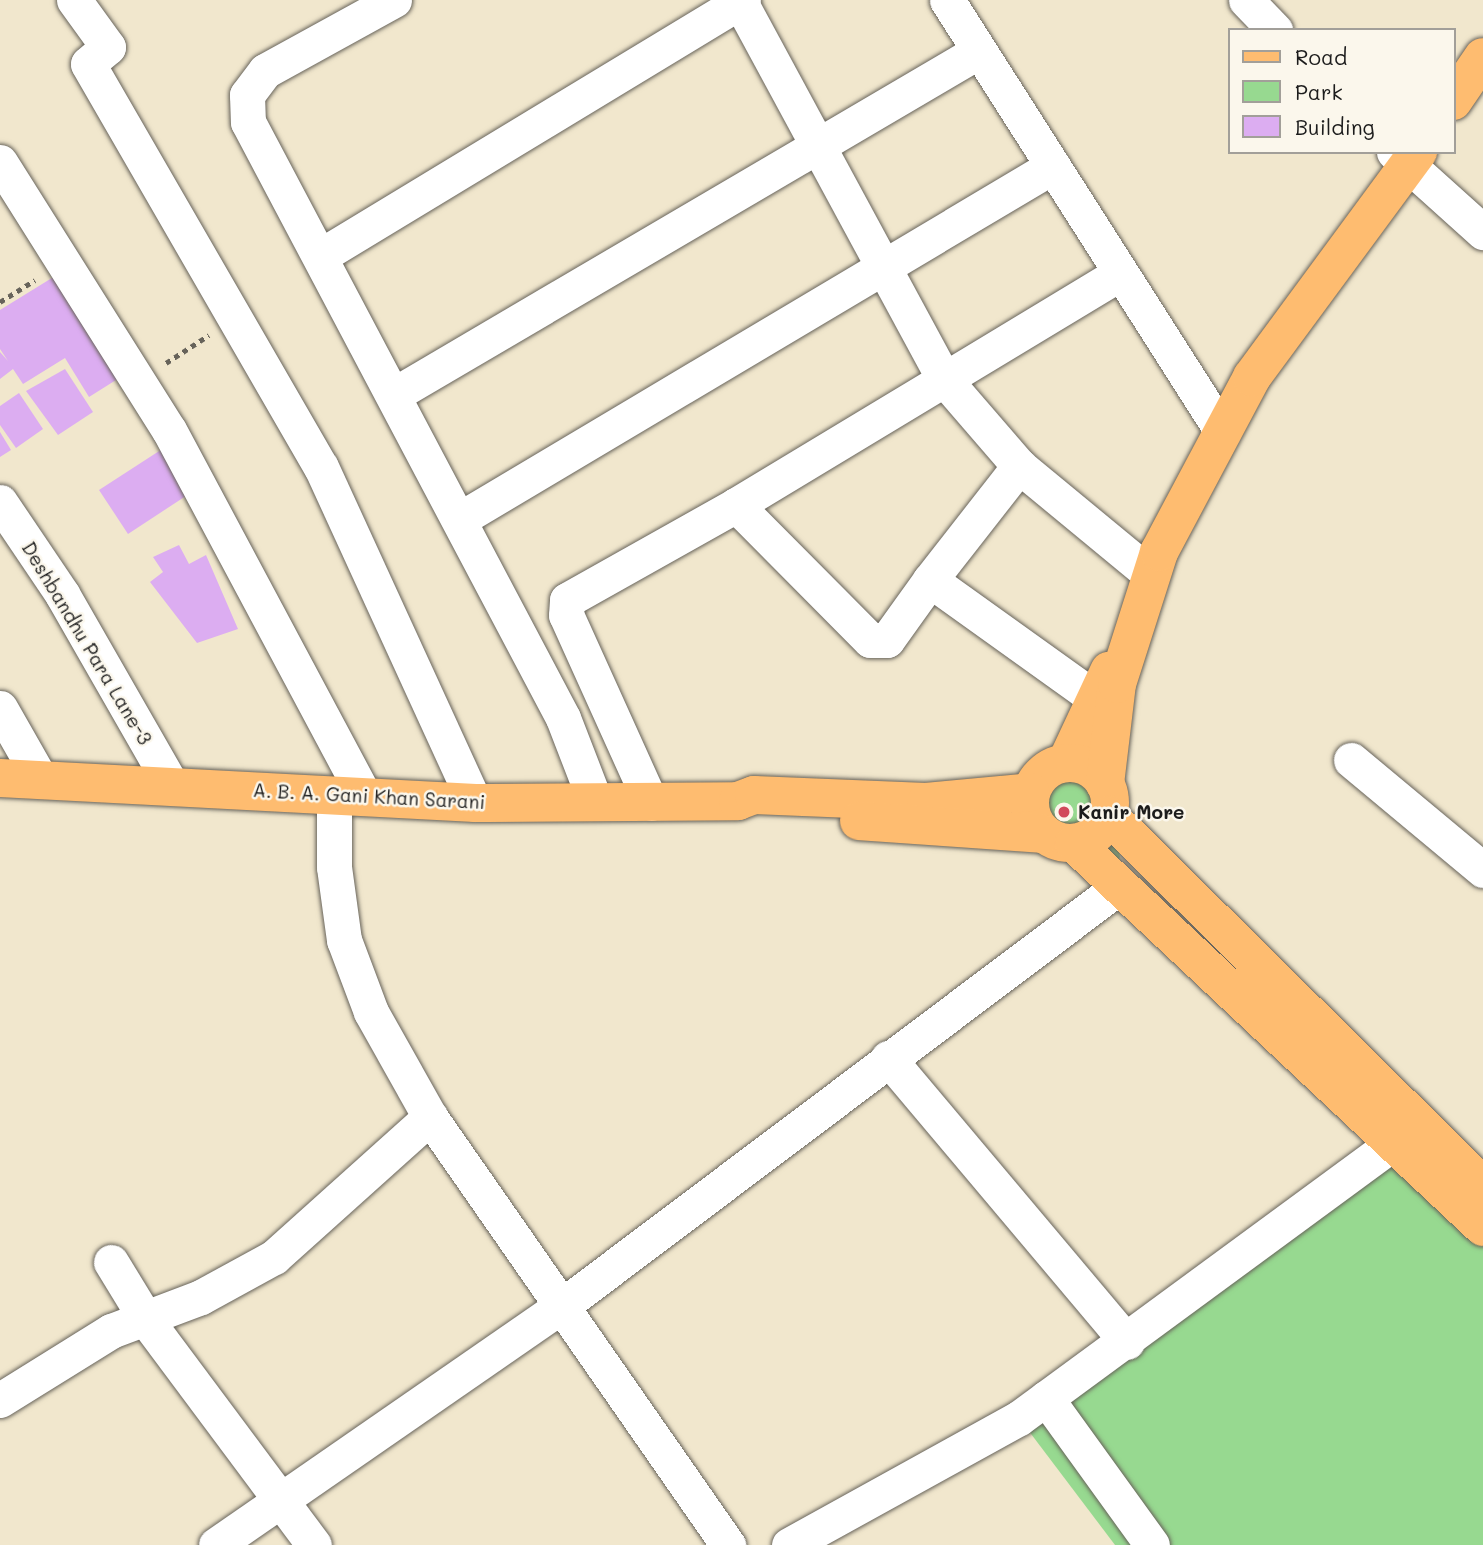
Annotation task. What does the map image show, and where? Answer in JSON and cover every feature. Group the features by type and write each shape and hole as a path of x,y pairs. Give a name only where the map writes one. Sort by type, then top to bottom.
{"main road":[{"path":"1455,98 1483,57"},
{"path":"1066,763 1096,698 1129,640 1152,575 1252,377 1407,157"},
{"path":"1059,839 1088,838 1107,799 1129,640"},
{"path":"1483,1186 1107,799 1082,765 1066,763 1051,768 1031,792 1034,822 1119,886 1483,1227"},
{"name":"A. B. A. Gani Khan Sarani","path":"0,778 475,803 737,801 754,795 926,802 1031,792"},
{"name":"A. B. A. Gani Khan Sarani","path":"737,801 750,810 919,830 1059,839"}],"street":[{"path":"74,0 108,47 88,64 237,316 321,467 475,803"},
{"path":"394,0 265,71 247,95 248,122 395,394 563,718 595,801"},
{"path":"947,0 1223,433"},
{"path":"1246,0 1273,28"},
{"path":"322,256 741,1 816,146 944,379 1019,466 1152,575"},
{"path":"395,394 979,51"},
{"path":"1407,157 1483,232"},
{"path":"0,162 136,383 169,430 350,796 334,867 344,940 371,1012 430,1117 728,1545"},
{"path":"460,519 1053,166"},
{"path":"651,803 566,615 567,600 736,505 1121,273"},
{"path":"736,505 878,644 1019,466"},
{"name":"Deshbandhu Para Lane-3","path":"0,502 172,786"},
{"path":"930,580 1096,698"},
{"path":"0,708 41,780"},
{"path":"1351,760 1483,870"},
{"path":"216,1545 277,1500 563,1305 1119,886"},
{"path":"888,1058 1126,1342"},
{"path":"0,1400 111,1331 146,1321 274,1257 430,1117"},
{"path":"789,1545 1046,1398 1126,1342 1393,1143"},
{"path":"111,1262 146,1321 277,1500 314,1545"},
{"path":"1046,1398 1152,1545"}],"path":[{"path":"0,302 63,263"},
{"path":"136,383 237,316"}],"green space":[{"path":"1114,677 1112,823 1120,857 1109,881 1046,852 929,825 1045,772"},
{"path":"1393,1143 1483,1227 1483,1545 1115,1545 1019,1418"}],"building":[{"path":"60,273 124,375 89,397 65,358 23,384 13,369 0,379 0,352 8,361 0,349 0,310"},
{"path":"65,369 93,412 58,435 26,391"},
{"path":"19,393 43,429 16,448 0,425 0,406"},
{"path":"0,432 11,450 0,457"},
{"path":"170,444 195,490 128,534 99,490"},
{"path":"179,545 189,564 206,555 238,629 197,643 150,582 163,572 153,557"}],"place":[{"name":"Kanir More","path":"1064,812"}]}
